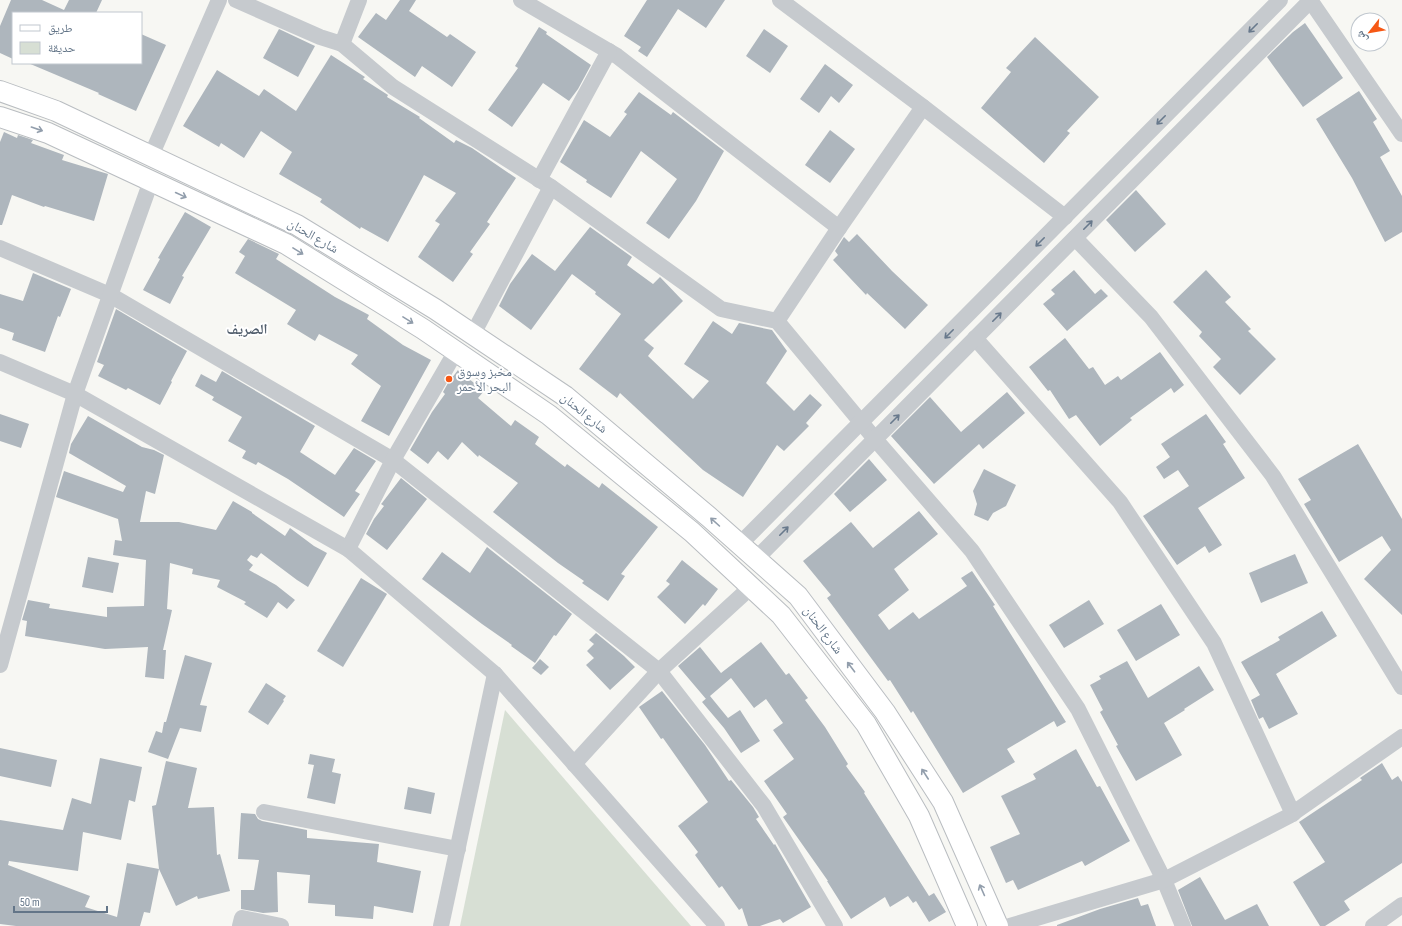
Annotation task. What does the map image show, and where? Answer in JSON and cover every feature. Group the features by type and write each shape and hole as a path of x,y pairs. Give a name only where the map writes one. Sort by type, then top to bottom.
{"main road":[{"name":"شارع الحنان","path":"0,91 56,111 297,225 435,308 565,396 709,517 798,596 885,712 943,802 998,926"},
{"name":"شارع الحنان","path":"0,116 48,133 286,244 423,329 549,415 692,532 781,615 866,724 919,816 967,926"}],"street":[{"path":"236,0 320,37 342,44 393,87 545,184 721,310 777,321 861,423 972,551 1078,709 1164,880 1183,926"},
{"path":"342,44 359,0"},
{"path":"521,0 609,51 623,61 839,228"},
{"path":"780,0 924,108 1065,217"},
{"path":"740,544 1280,0"},
{"path":"756,559 1311,0 1402,134"},
{"path":"151,156 213,2"},
{"path":"473,334 609,51"},
{"path":"777,321 839,228 924,108"},
{"path":"0,665 75,394 151,181"},
{"path":"1075,238 1150,317 1273,476 1402,687"},
{"path":"0,248 110,295 393,460 659,671 764,806 835,926"},
{"path":"975,338 1120,502 1159,560 1214,643 1293,814"},
{"path":"348,549 393,460 456,352"},
{"path":"0,362 75,394 348,549 495,674 717,926"},
{"path":"574,764 659,671 751,587"},
{"path":"442,926 495,674"},
{"path":"1010,926 1164,880 1293,814 1402,736"},
{"path":"264,812 458,849"},
{"path":"1373,926 1402,905"},
{"path":"240,926 242,918 282,926"}],"green space":[{"path":"505,710 691,926 460,926"}],"building":[{"path":"11,0 42,0 64,10 69,0 102,0 96,12 12,12 12,59 0,53 0,26"},
{"path":"400,0 416,0 409,11 447,37 450,34 476,52 452,87 422,66 415,77 358,37 376,13 386,20"},
{"path":"647,0 725,0 706,28 678,9 647,57 638,51 641,47 624,36"},
{"path":"1305,23 1343,78 1303,107 1267,57 1293,32"},
{"path":"539,27 547,32 546,34 591,65 578,89 569,101 543,83 512,127 488,110 518,68 515,66"},
{"path":"279,29 315,46 298,77 263,58"},
{"path":"764,29 788,46 770,73 746,56"},
{"path":"142,34 166,45 136,111 98,94 99,93 30,64 142,64"},
{"path":"1035,37 1099,97 1067,131 1070,133 1044,163 981,108 1011,72 1006,68"},
{"path":"331,55 365,77 363,79 388,95 387,97 420,117 419,118 454,143 456,140 472,148 516,178 487,222 490,224 470,252 473,254 453,282 418,257 440,224 435,221 456,193 424,175 388,242 361,227 360,229 320,202 322,199 279,174 292,152 261,131 244,158 221,143 219,147 183,126 217,70 259,96 264,89 296,111"},
{"path":"825,64 853,85 839,103 831,96 819,113 800,99"},
{"path":"1359,91 1377,119 1373,122 1390,151 1380,157 1402,196 1402,232 1385,242 1352,178 1316,119"},
{"path":"639,92 671,115 673,112 724,151 696,201 669,239 646,223 677,179 641,151 611,198 586,182 587,180 560,162 584,120 610,137 627,114 624,112"},
{"path":"830,130 855,149 830,183 805,165"},
{"path":"4,132 17,138 18,135 33,140 31,143 64,155 62,160 108,174 94,221 45,206 44,207 12,195 2,225 0,225 0,142"},
{"path":"1136,190 1166,224 1135,252 1106,220"},
{"path":"185,212 211,227 182,276 184,277 170,304 143,290 160,259 158,258"},
{"path":"590,227 632,257 627,265 653,284 660,277 683,301 644,340 654,348 648,356 693,399 709,381 684,364 713,321 732,334 739,323 772,330 787,351 766,383 794,411 810,394 822,405 806,423 809,426 784,451 777,445 743,497 703,470 620,393 617,398 579,369 621,314 595,294 596,292 572,274 531,330 499,306 510,284 532,254 555,271"},
{"path":"857,234 892,271 928,305 905,329 867,293 866,295 833,260 838,255 835,251 844,237 849,242"},
{"path":"248,239 279,254 276,259 335,297 369,315 367,319 403,345 431,360 389,436 361,421 381,386 351,364 358,355 319,334 315,341 287,324 296,310 235,273 245,256 239,252"},
{"path":"1074,270 1095,294 1101,289 1108,296 1067,331 1043,304 1055,294 1051,290"},
{"path":"1206,270 1231,297 1225,302 1251,329 1248,331 1276,359 1240,395 1213,367 1221,359 1199,336 1202,332 1173,302"},
{"path":"33,273 71,289 60,317 58,316 45,352 12,340 14,333 0,328 0,294 23,301"},
{"path":"116,309 187,351 160,405 128,388 126,390 98,376 104,365 97,362"},
{"path":"1065,338 1089,369 1093,367 1105,385 1118,376 1121,380 1160,352 1184,385 1174,393 1171,388 1130,418 1132,420 1100,446 1076,415 1069,419 1050,390 1048,391 1029,367"},
{"path":"458,370 484,391 478,398 511,426 515,420 539,437 535,444 565,467 567,464 599,488 602,483 658,527 621,574 625,576 608,601 582,583 584,581 558,563 493,512 518,483 479,455 478,457 462,442 448,460 438,451 428,464 410,450 432,412 445,394 443,392 448,383"},
{"path":"222,371 315,426 300,452 335,475 354,448 376,461 355,491 360,494 344,517 288,479 258,462 256,465 242,458 246,451 228,441 242,417 212,400 214,397 195,386 201,374 216,382"},
{"path":"1007,392 1025,413 983,449 979,444 934,484 891,436 930,397 961,432"},
{"path":"0,414 29,424 21,448 0,441"},
{"path":"1206,414 1226,442 1223,444 1245,478 1198,508 1222,545 1209,553 1205,546 1177,565 1143,516 1189,486 1178,470 1164,479 1156,467 1170,457 1161,444"},
{"path":"88,416 142,447 154,450 164,455 155,494 146,491 140,522 179,522 216,530 233,501 252,512 285,536 290,528 314,546 327,553 308,587 261,553 257,558 251,555 247,560 253,565 249,570 276,585 295,600 287,609 278,602 267,618 244,604 246,602 217,587 220,580 192,574 193,569 170,563 167,609 172,610 163,650 166,650 164,679 145,677 148,647 105,649 25,636 27,621 22,620 28,600 50,604 49,608 107,617 107,607 144,606 146,560 113,555 115,540 122,541 118,519 56,497 64,471 123,492 126,486 69,453 71,444"},
{"path":"1358,444 1402,519 1402,615 1364,579 1391,550 1382,536 1339,562 1304,504 1311,500 1298,479"},
{"path":"869,459 887,480 850,512 834,494"},
{"path":"984,469 1016,485 1006,506 993,513 988,521 974,515 977,504 973,491"},
{"path":"401,478 427,499 387,550 366,534 374,519 384,506 381,504"},
{"path":"919,511 938,534 894,569 909,590 878,615 889,630 913,612 919,619 967,586 961,578 972,571 995,605 993,606 1066,722 1057,727 1054,721 1007,749 1015,762 963,793 913,711 911,713 890,680 888,681 827,598 831,595 803,561 851,522 873,548"},
{"path":"487,547 572,614 556,636 554,635 535,663 422,579 442,552 470,573"},
{"path":"1295,554 1308,583 1261,603 1249,573"},
{"path":"88,557 119,563 113,593 82,587"},
{"path":"682,560 718,589 705,606 703,604 685,624 657,597 670,584 666,581"},
{"path":"361,578 387,594 343,667 317,651"},
{"path":"1089,600 1104,624 1064,648 1049,625"},
{"path":"1161,604 1180,635 1136,661 1117,630"},
{"path":"1322,611 1337,636 1276,674 1298,714 1269,729 1263,717 1259,719 1251,700 1260,695 1241,662 1280,640 1278,637"},
{"path":"596,633 635,667 610,690 586,665 594,658 587,651 594,644 589,640"},
{"path":"761,642 786,675 789,673 808,698 805,700 825,727 848,764 846,766 865,792 864,793 929,896 934,893 946,912 929,922 916,901 913,903 908,896 890,907 885,897 851,919 828,881 783,817 787,814 764,781 794,759 773,730 783,723 766,699 754,708 731,678 710,696 728,718 740,710 760,741 741,753 724,728 702,702 706,699 678,666 700,647 721,673"},
{"path":"185,655 212,663 200,705 207,706 201,732 180,728 168,759 148,752 156,731 162,733"},
{"path":"540,659 549,667 541,675 532,668"},
{"path":"1127,661 1148,698 1199,666 1214,690 1164,723 1182,755 1136,781 1116,746 1118,745 1100,712 1103,710 1090,685 1101,679 1099,676"},
{"path":"266,683 286,696 268,725 248,712"},
{"path":"662,691 705,745 729,781 731,780 753,807 759,817 756,819 774,845 775,844 811,907 783,923 780,919 760,926 748,926 742,908 739,910 722,886 719,888 695,855 698,852 678,826 708,802 663,738 661,739 639,707"},
{"path":"0,748 57,760 51,787 0,776"},
{"path":"1076,749 1097,787 1100,786 1130,841 1085,866 1082,861 1018,890 1013,880 1006,883 990,847 1020,834 1001,796 1036,779 1033,774"},
{"path":"310,754 335,759 332,772 341,774 335,804 307,798 314,765 308,764"},
{"path":"100,758 142,767 135,802 129,800 121,840 83,832 78,871 9,861 8,865 90,896 85,907 117,917 127,863 159,869 150,913 144,912 140,926 16,926 0,924 0,820 63,830 72,798 91,804"},
{"path":"166,761 197,768 188,808 214,807 217,855 220,854 230,891 198,899 197,896 176,906 159,869 152,806 156,805"},
{"path":"1382,763 1392,780 1398,776 1402,782 1402,863 1344,901 1350,910 1325,926 1320,926 1293,882 1325,862 1299,822 1362,780 1360,778"},
{"path":"408,787 435,793 431,814 404,809"},
{"path":"241,813 255,814 258,819 262,821 307,830 307,838 379,844 377,862 421,871 413,913 374,906 373,919 335,916 335,905 308,903 310,875 277,872 278,912 263,913 241,909 241,890 254,890 259,860 238,859"},
{"path":"1200,877 1225,920 1257,904 1269,926 1192,926 1178,890"},
{"path":"1138,898 1141,906 1148,904 1156,926 1057,926 1100,909"}],"place":[{"name":"مخبز وسوق البحر الأحمر","path":"449,379"}],"district":[{"name":"الصريف","path":"247,329"}]}
